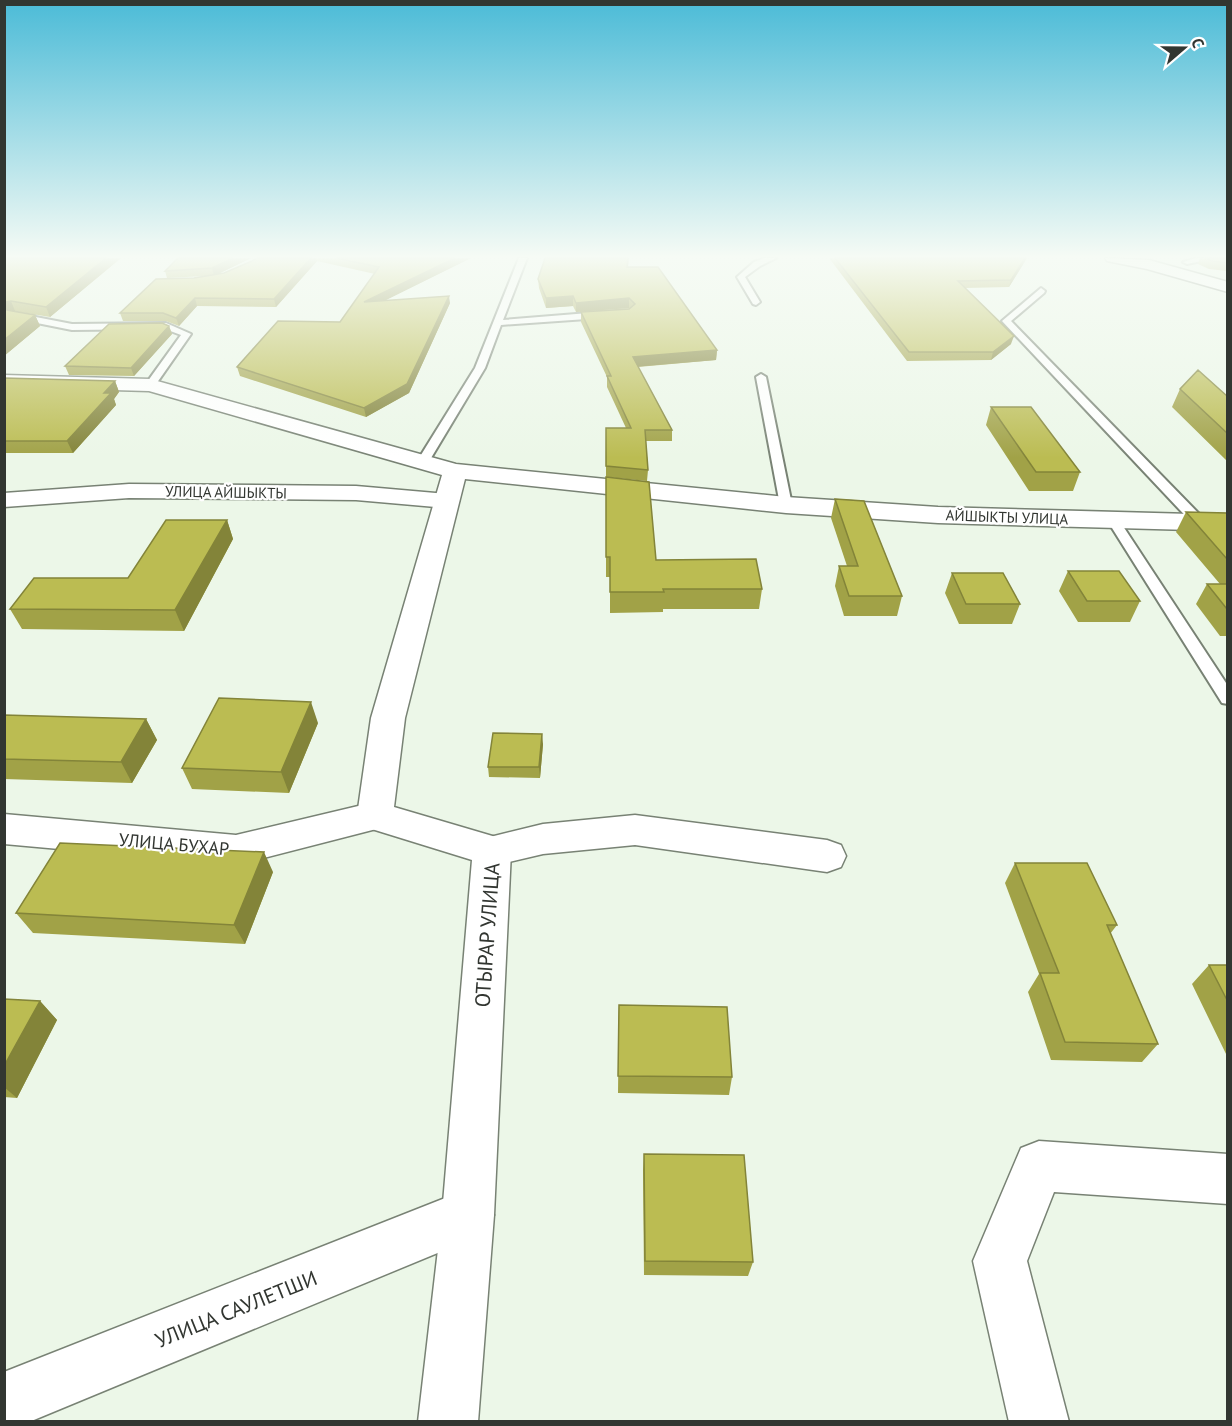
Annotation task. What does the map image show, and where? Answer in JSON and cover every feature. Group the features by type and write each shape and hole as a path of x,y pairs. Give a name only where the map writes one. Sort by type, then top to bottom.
{"street":[{"path":"4,381 150,385 294,425 441,478 388,718 375,816"},
{"name":"АЙШЫКТЫ УЛИЦА","path":"441,478 938,515 1227,523"},
{"name":"УЛИЦА АЙШЫКТЫ","path":"4,500 141,491 356,493 441,478"},
{"name":"УЛИЦА БУХАР","path":"4,829 236,850 375,816"},
{"name":"ОТЫРАР УЛИЦА","path":"375,816 492,851 468,1215 448,1422"},
{"path":"492,851 543,839 635,830 827,856"},
{"path":"1039,1422 1000,1261 1039,1166 1227,1179"},
{"name":"УЛИЦА САУЛЕТШИ","path":"4,1402 468,1215"}],"lane":[{"path":"59,325 72,327 166,326 186,334 150,385"},
{"path":"441,478 497,325"},
{"path":"1009,325 1200,523"},
{"path":"761,377 786,505"},
{"path":"1113,520 1227,699"}],"building":[{"path":"4,325 23,325 4,340"},
{"path":"108,325 169,326 131,368 65,366"},
{"path":"275,325 435,325 407,384 364,408 237,367"},
{"path":"587,325 699,325 717,350 633,357 672,430 645,430 648,470 606,466 606,428 631,428 607,376 611,376"},
{"path":"887,325 1002,325 1014,336 993,352 909,352"},
{"path":"1198,370 1227,396 1227,433 1180,389"},
{"path":"4,378 115,381 104,393 111,393 67,441 4,441"},
{"path":"991,407 1031,407 1080,472 1036,472"},
{"path":"606,477 649,482 656,560 756,559 762,589 663,589 664,592 610,592 610,557 606,557"},
{"path":"835,499 864,501 902,596 849,596 839,566 858,566"},
{"path":"1186,512 1227,513 1227,559"},
{"path":"166,520 227,520 175,610 10,609 34,578 128,578"},
{"path":"1068,571 1119,571 1140,601 1087,601"},
{"path":"952,573 1003,573 1020,604 966,604"},
{"path":"1207,584 1227,584 1227,609"},
{"path":"219,698 311,702 281,772 182,768"},
{"path":"4,715 146,719 121,762 4,759"},
{"path":"493,733 542,734 539,767 488,767"},
{"path":"60,843 264,852 234,925 16,913"},
{"path":"1015,863 1087,863 1117,925 1107,925 1158,1044 1065,1042 1040,973 1059,973"},
{"path":"1209,965 1227,965 1227,1000"},
{"path":"4,999 40,1001 4,1066"},
{"path":"619,1005 727,1007 732,1077 618,1076"},
{"path":"644,1154 744,1155 753,1262 645,1261"}]}
